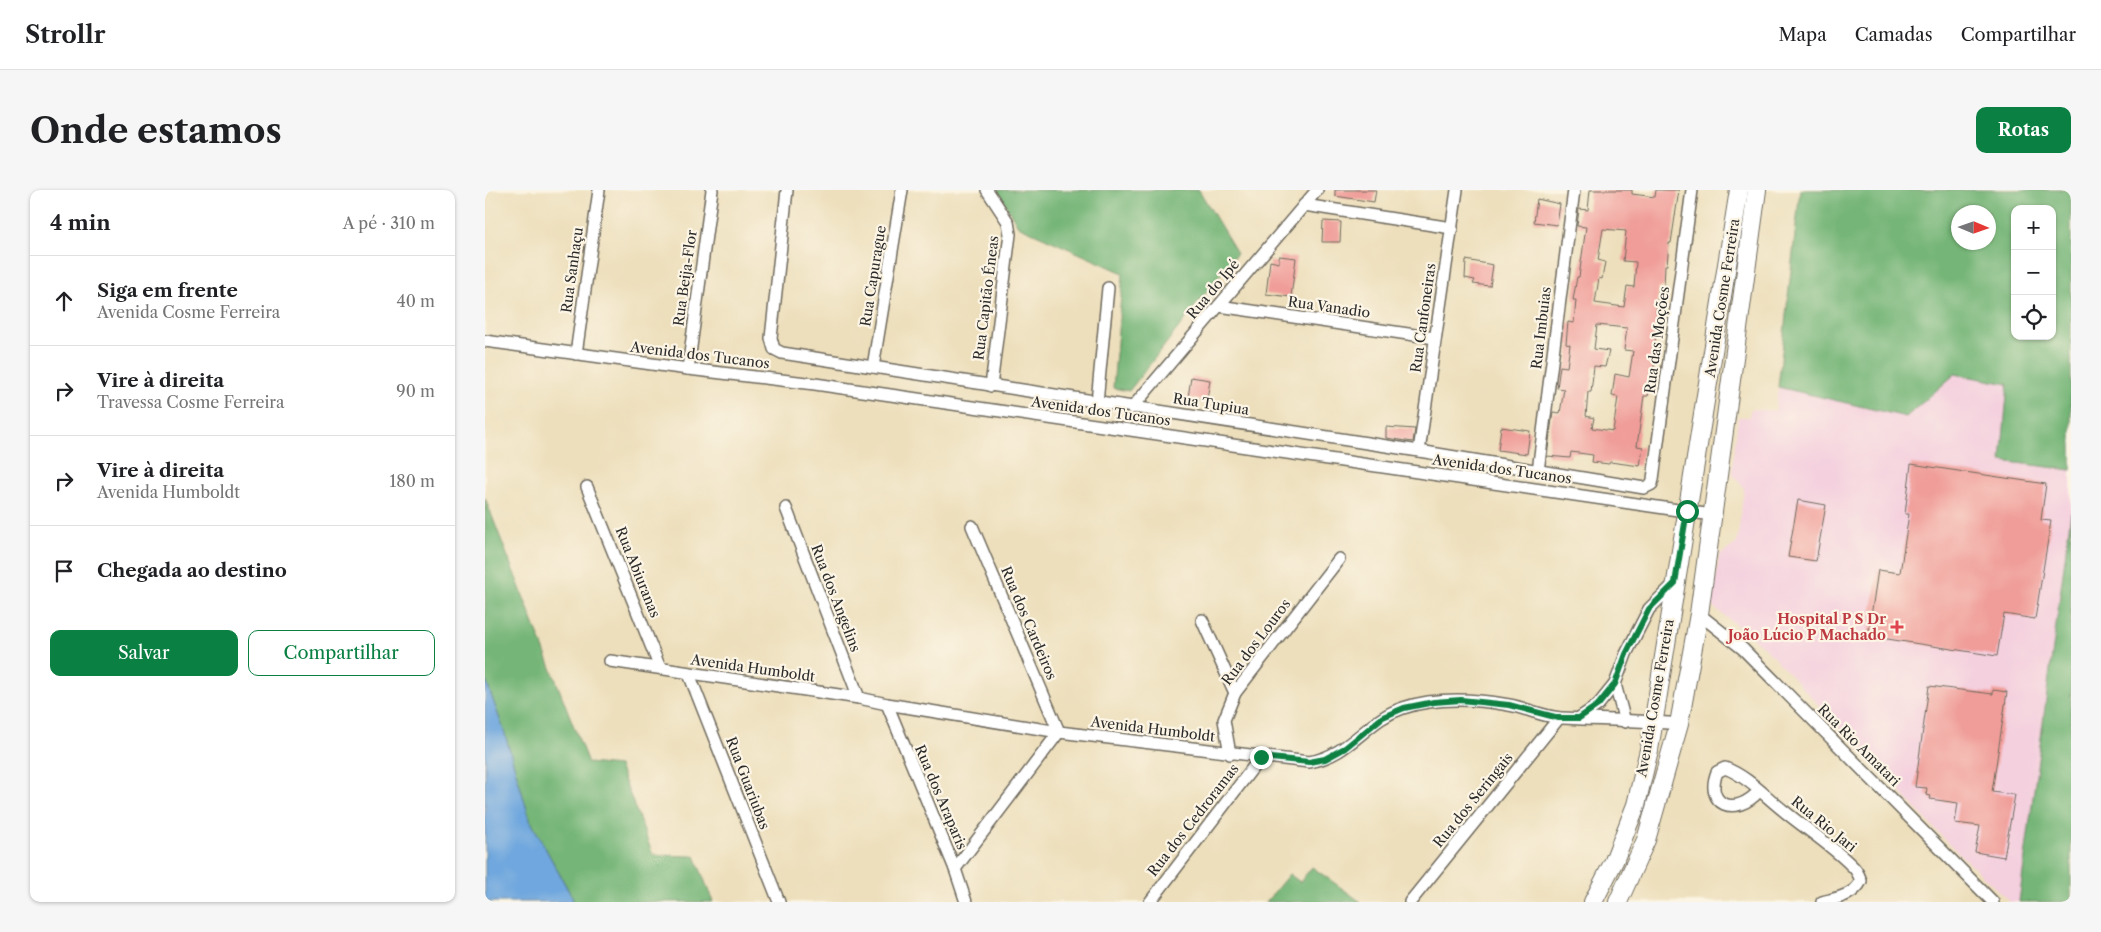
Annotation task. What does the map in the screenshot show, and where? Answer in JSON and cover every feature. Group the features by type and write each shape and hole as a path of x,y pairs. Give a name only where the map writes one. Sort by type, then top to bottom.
{"main road":[{"name":"Avenida Cosme Ferreira","path":"1593,902 1613,861 1636,805 1649,750 1739,190"},
{"name":"Avenida Cosme Ferreira","path":"1618,902 1646,840 1679,724 1699,614 1757,190"}],"street":[{"name":"Rua Sanhaçu","path":"576,354 599,190"},
{"name":"Rua Beija-Flor","path":"688,369 713,190"},
{"name":"Rua Tupiua","path":"787,190 771,338 774,349 792,355 1419,451 1644,488"},
{"name":"Rua Capurague","path":"873,367 902,190"},
{"name":"Rua Capitão Éneas","path":"987,190 1008,222 1010,234 991,386"},
{"name":"Rua do Ipé","path":"1132,408 1317,190"},
{"name":"Rua Canfoneiras","path":"1419,451 1457,190"},
{"name":"Rua Imbuias","path":"1538,471 1574,190"},
{"name":"Rua das Moções","path":"1644,488 1652,484 1653,479 1692,190"},
{"path":"1304,205 1452,228"},
{"path":"1097,402 1108,288"},
{"name":"Rua Vanadio","path":"1219,306 1435,338"},
{"name":"Avenida dos Tucanos","path":"485,341 688,369 825,385 1712,516"},
{"name":"Rua Abiuranas","path":"587,487 660,668"},
{"name":"Rua dos Angelins","path":"786,508 859,698"},
{"name":"Rua dos Cardeiros","path":"972,526 1059,732"},
{"name":"Rua dos Louros","path":"1230,754 1224,720 1235,693 1339,559"},
{"path":"1579,718 1598,705 1615,684 1626,654 1649,609 1675,583"},
{"name":"Rua Rio Amatari","path":"1699,614 1743,648 1993,902"},
{"path":"1202,620 1235,693"},
{"name":"Avenida Humboldt","path":"611,661 859,698 1059,732 1309,762 1325,759 1345,748 1383,717 1404,708 1434,702 1461,700 1509,705 1559,718 1679,724"},
{"name":"Rua Guariubas","path":"689,674 779,902"},
{"path":"1615,684 1625,722"},
{"name":"Rua dos Araparis","path":"887,704 955,869 966,902"},
{"name":"Rua dos Seringais","path":"1410,902 1559,718"},
{"path":"955,869 1059,732"},
{"name":"Rua dos Cedroramas","path":"1150,902 1261,757"},
{"name":"Rua Rio Jari","path":"1759,791 1852,865 1861,881 1858,887 1850,893 1822,902"}],"shaded area":[{"name":"Hospital P S Dr João Lúcio P Machado","path":"1955,374 2008,384 2001,460 2071,470 2071,513 2019,902 2010,902 1947,842 1765,648 1712,606 1719,556 1737,543 1744,488 1732,473 1738,417 1749,417 1751,409 1775,411 1778,387 1905,417"}],"green space":[{"path":"997,190 1199,190 1237,253 1129,391 1113,388 1123,273 1018,226"},
{"path":"1800,190 2071,190 2071,470 2001,461 2008,384 1955,374 1906,417 1778,387"},
{"path":"485,498 588,763 619,766 653,855 695,856 713,902 571,902 573,899 530,820 504,731 485,678"},
{"path":"2071,513 2071,902 2019,902"},
{"path":"1312,867 1361,902 1266,902 1289,874 1300,882"}],"water":[{"path":"485,678 504,731 530,820 573,899 571,902 485,902"}],"building":[{"path":"1335,190 1376,190 1374,202 1335,196"},
{"path":"1590,190 1632,190 1632,194 1655,197 1656,190 1679,190 1671,243 1669,243 1667,265 1665,265 1664,287 1659,287 1656,312 1659,312 1653,357 1656,357 1648,396 1644,396 1637,446 1643,447 1640,466 1592,462 1593,455 1571,452 1570,458 1547,456 1553,412 1560,413 1564,389 1557,388 1560,366 1567,367 1570,345 1566,344 1568,322 1574,323 1576,300 1573,300 1577,277 1579,277 1586,227 1577,226 1579,209 1588,210","holes":["1603,229 1626,231 1623,261 1636,262 1634,287 1627,286 1624,307 1595,303 1599,278 1602,279 1605,262 1598,260","1597,325 1627,328 1624,350 1633,351 1629,377 1615,374 1612,396 1618,397 1613,431 1592,428 1594,418 1586,416 1588,392 1591,392 1594,366 1605,367 1609,351 1594,349"]},
{"path":"1537,199 1560,204 1557,225 1534,222"},
{"path":"1323,221 1341,222 1340,242 1322,242"},
{"path":"1279,256 1296,258 1291,297 1266,294 1270,261 1279,263"},
{"path":"1466,260 1493,265 1490,286 1473,284 1475,280 1465,278"},
{"path":"1191,377 1210,380 1207,400 1188,398"},
{"path":"1386,427 1415,429 1413,442 1386,438"},
{"path":"1501,427 1530,431 1527,454 1498,450"},
{"path":"1911,464 2046,484 2041,520 2051,521 2035,619 2004,614 1997,656 1868,636 1878,570 1900,573 1909,514 1905,514"},
{"path":"1798,500 1826,505 1816,561 1788,557"},
{"path":"1929,686 1993,694 1993,690 2007,692 1992,792 2015,795 2004,857 1975,852 1980,826 1955,823 1958,803 1930,799 1931,796 1926,795 1927,788 1915,787"}],"place":[{"name":"Hospital P S Dr João Lúcio P Machado","path":"1897,627"}],"route":[{"path":"1261,757 1309,762 1325,759 1345,748 1383,717 1404,708 1434,702 1461,700 1509,705 1559,718 1579,718 1598,705 1615,684 1626,654 1649,609 1675,583 1687,511"}]}
